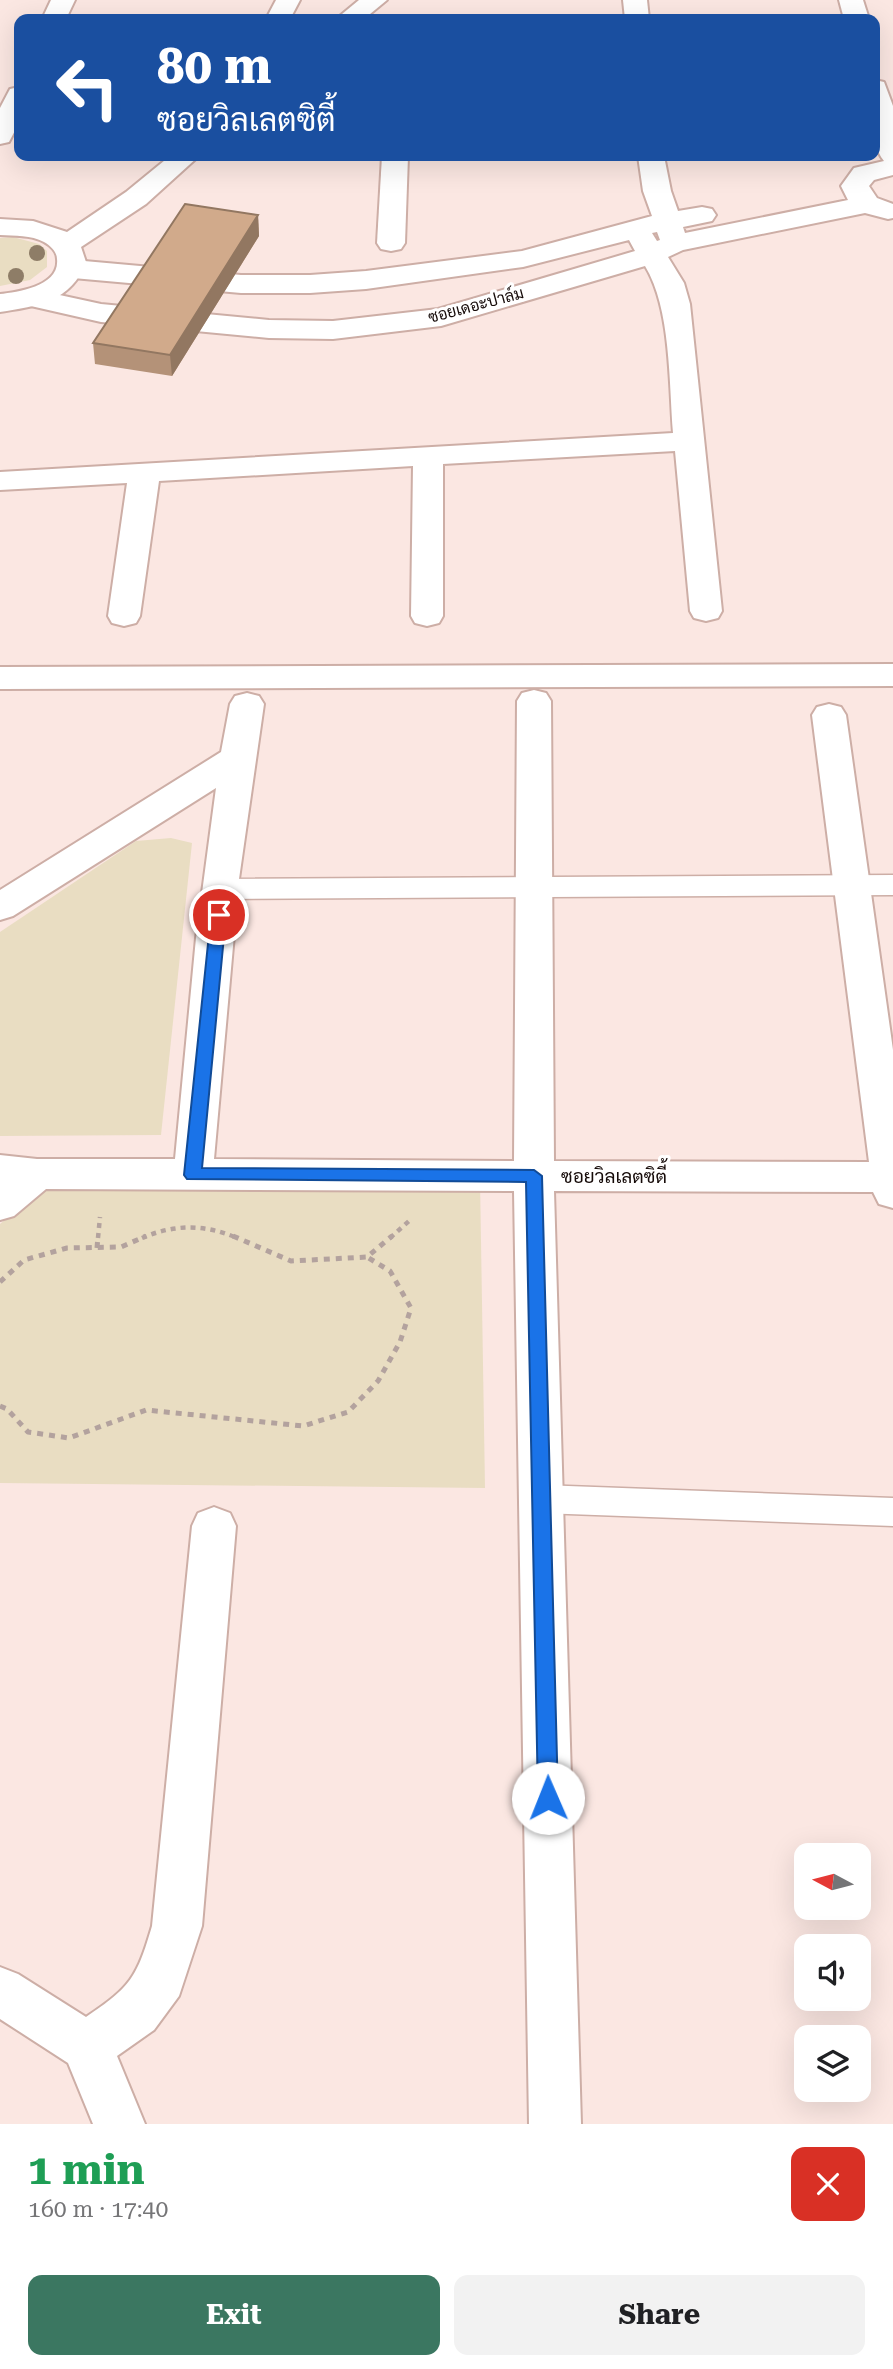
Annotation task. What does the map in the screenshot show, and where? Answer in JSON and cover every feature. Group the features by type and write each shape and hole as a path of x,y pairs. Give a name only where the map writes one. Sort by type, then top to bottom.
{"street":[{"path":"355,14 375,0"},
{"path":"0,136 14,105"},
{"path":"880,107 893,155"},
{"path":"0,303 32,298 65,280 70,256 180,161"},
{"path":"391,243 395,161"},
{"path":"653,161 670,283 676,304 706,611"},
{"name":"ซอยเดอะปาล์ม","path":"32,298 90,311 269,329 333,330 441,317 505,298 664,240 872,200 864,174 893,167"},
{"name":"ซอยเดอะปาล์ม","path":"0,227 40,230 70,256 184,280 277,284 366,280 523,259 637,229 664,240"},
{"path":"488,263 505,298"},
{"path":"269,329 277,284"},
{"path":"0,481 689,441"},
{"path":"427,616 428,457"},
{"path":"124,616 144,474"},
{"path":"0,678 893,675"},
{"path":"534,701 534,1176 555,2124"},
{"path":"193,1175 221,889 236,760 247,704"},
{"path":"829,715 892,1182"},
{"path":"0,907 236,760"},
{"path":"0,1205 19,1172"},
{"name":"ซอยวิลเลตซิตี้","path":"19,1172 892,1182"},
{"path":"87,2046 136,2013 162,1979 177,1926 214,1526"},
{"path":"0,1991 87,2046 119,2124"}],"lane":[{"path":"221,889 893,885"},
{"path":"541,1499 893,1512"}],"path":[{"path":"366,1257 428,1204 478,1176"},
{"path":"0,1282 24,1260 67,1248 121,1247 164,1228 215,1228 291,1261 366,1257 390,1271 411,1308 400,1342 379,1381 348,1412 303,1426 146,1410 68,1438 28,1432 7,1409 0,1406"}],"shaded area":[{"path":"13,237 39,244 47,251 47,267 30,280 0,286 0,238"},
{"path":"171,838 192,843 161,1135 0,1136 0,932 136,841"},
{"path":"480,1179 485,1488 0,1483 0,1224 45,1186"}],"building":[{"path":"185,204 258,215 170,355 93,343"}],"route":[{"path":"219,915 193,1175 534,1176 548,1798"}]}
